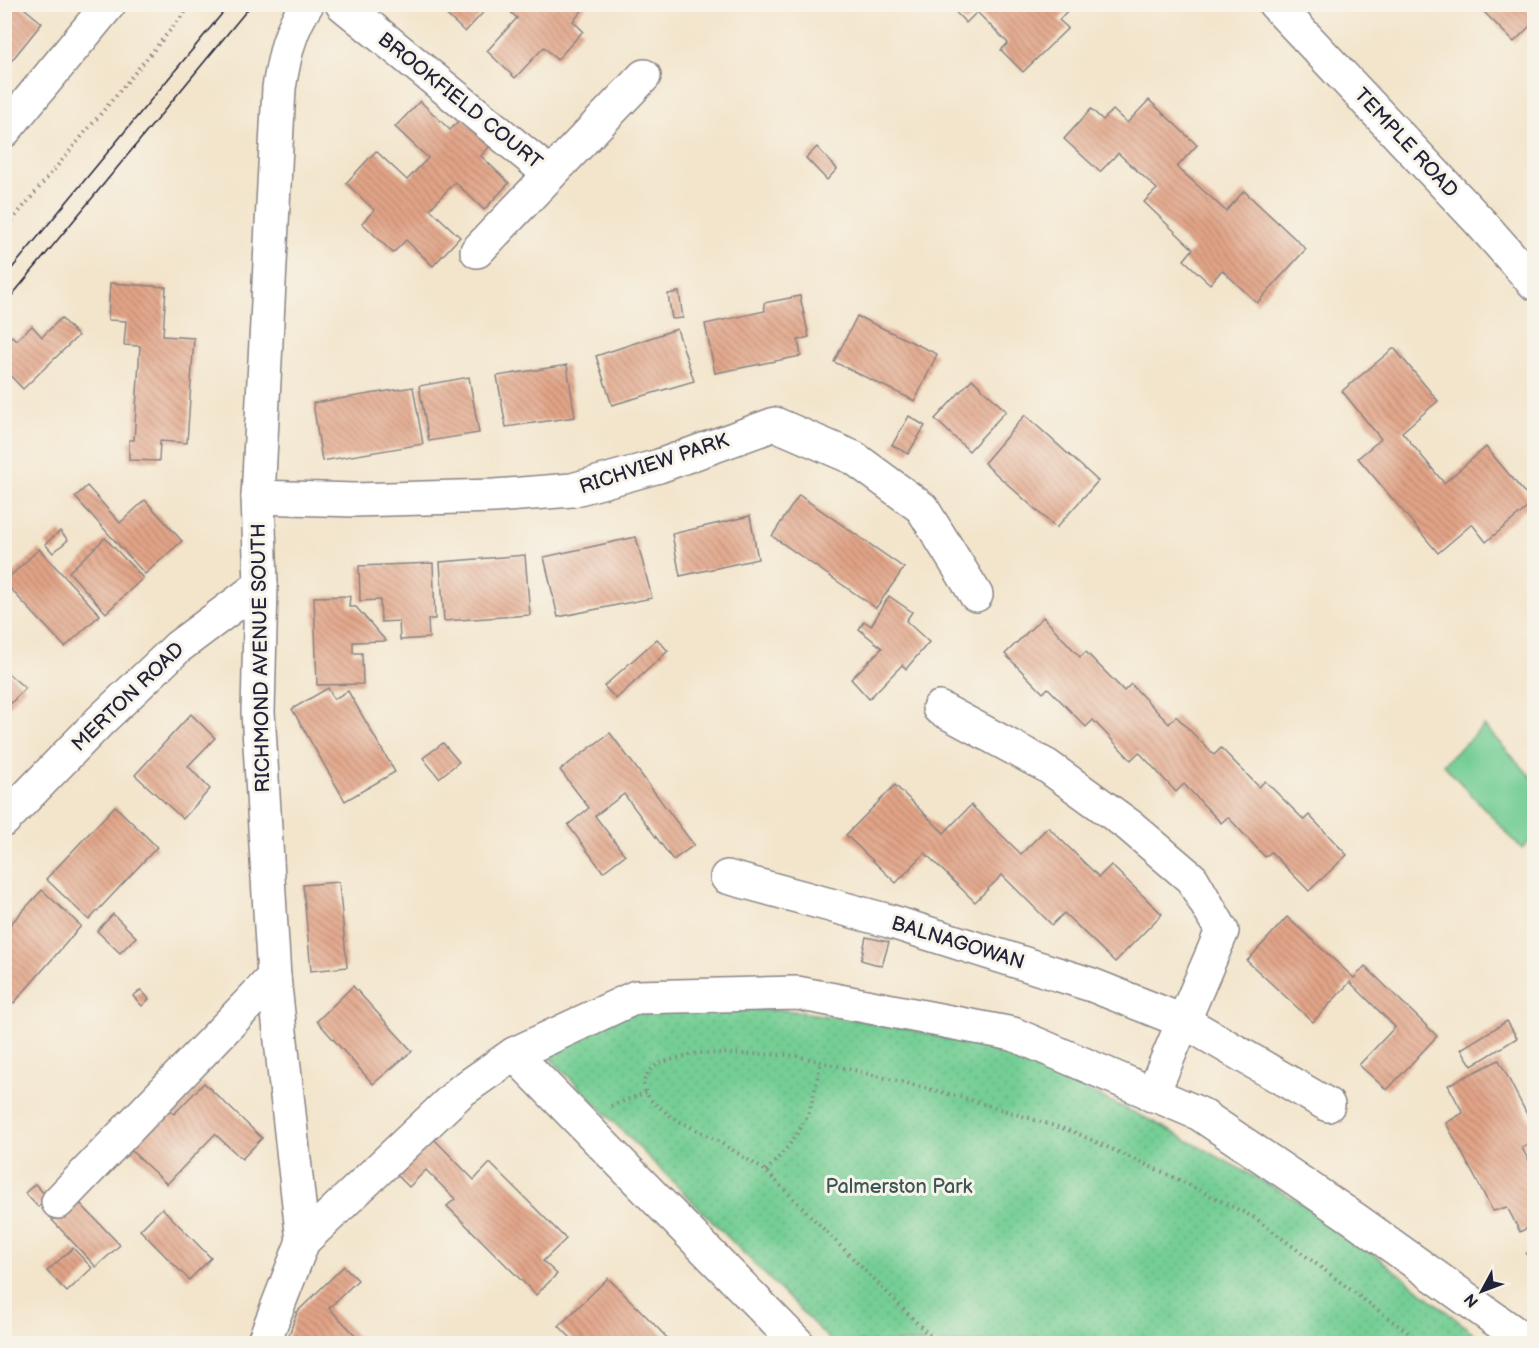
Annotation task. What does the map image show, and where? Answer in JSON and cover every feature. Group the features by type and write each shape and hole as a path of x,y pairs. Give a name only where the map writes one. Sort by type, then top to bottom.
{"street":[{"path":"4,131 109,4"},
{"name":"RICHMOND AVENUE SOUTH","path":"263,1344 303,1240 274,977 258,712 261,585 258,497 279,88 286,48 295,24 307,4"},
{"name":"BROOKFIELD COURT","path":"342,4 550,174"},
{"name":"TEMPLE ROAD","path":"1275,4 1481,223 1534,283"},
{"name":"BROOKFIELD COURT","path":"477,251 644,76"},
{"name":"RICHVIEW PARK","path":"258,497 354,500 494,496 572,490 659,466 775,424 854,458 922,508 976,595"},
{"name":"MERTON ROAD","path":"4,820 99,722 178,647 261,585"},
{"path":"939,708 1047,766 1130,826 1192,879 1222,931 1152,1095"},
{"name":"BALNAGOWAN","path":"727,877 889,921 1092,985 1185,1022 1328,1105"},
{"path":"58,1202 274,977"},
{"path":"303,1240 461,1091 514,1054 636,997 797,993 1013,1034 1200,1114 1526,1332"},
{"path":"514,1054 798,1344"}],"path":[{"path":"4,230 192,4"},
{"path":"938,1344 766,1171 718,1141 673,1118 649,1099 643,1083 648,1072 659,1063 697,1053 793,1055 961,1097 1074,1132 1173,1177 1255,1218 1423,1344"},
{"path":"766,1171 783,1154 804,1122 813,1097 821,1062"}],"green space":[{"path":"1484,726 1534,780 1534,837 1522,849 1443,764"},
{"name":"Palmerston Park","path":"642,1008 784,1010 888,1024 1008,1053 1154,1122 1326,1216 1486,1343 833,1343 551,1059 564,1041"}],"building":[{"path":"4,4 19,4 42,23 4,70"},
{"path":"435,4 491,4 465,32"},
{"path":"502,4 588,4 573,21 583,31 557,60 544,47 515,78 487,51 517,18"},
{"path":"948,4 1061,4 1067,11 1059,20 1068,28 1023,72 1001,50 1008,43 977,12 966,23"},
{"path":"1476,4 1534,4 1534,22 1514,42"},
{"path":"1149,100 1197,145 1177,167 1226,211 1244,191 1306,249 1257,303 1222,270 1210,284 1184,260 1193,249 1144,202 1157,189 1118,153 1100,172 1064,139 1091,109 1103,120 1113,110 1127,123"},
{"path":"420,101 450,130 462,117 491,145 481,156 509,183 484,210 455,182 430,209 460,237 433,266 406,240 393,253 362,223 374,210 346,183 376,151 407,180 428,158 395,127"},
{"path":"817,147 837,169 827,180 806,158"},
{"path":"110,283 166,287 163,336 194,338 187,443 160,441 159,461 129,460 129,440 134,440 140,346 124,345 126,321 108,320"},
{"path":"679,292 683,318 672,319 668,294"},
{"path":"800,296 809,337 798,340 801,356 715,373 705,324 765,311 764,303"},
{"path":"857,316 937,354 915,401 834,362"},
{"path":"61,318 78,336 23,389 4,369 4,344 12,336 16,340 32,326 42,337"},
{"path":"677,329 694,381 612,405 596,356"},
{"path":"1394,348 1438,401 1402,432 1444,483 1486,447 1533,503 1486,542 1472,524 1438,553 1358,458 1381,439 1342,391"},
{"path":"567,365 575,417 506,427 497,376"},
{"path":"469,377 479,433 429,441 419,386"},
{"path":"972,379 1006,411 969,451 935,419"},
{"path":"413,387 423,444 322,461 313,403"},
{"path":"1025,415 1098,481 1056,528 984,463"},
{"path":"909,416 925,426 908,454 892,445"},
{"path":"87,486 120,523 145,500 182,541 145,574 75,497"},
{"path":"799,495 904,568 876,608 772,536"},
{"path":"750,516 758,559 680,576 672,534"},
{"path":"60,531 68,540 53,553 45,544"},
{"path":"636,537 652,598 558,617 544,557"},
{"path":"105,538 143,578 106,613 69,572"},
{"path":"39,549 100,615 65,647 4,582"},
{"path":"525,555 530,615 444,621 440,562"},
{"path":"433,563 435,619 428,619 429,638 400,640 399,621 381,622 380,600 360,601 359,566"},
{"path":"350,596 349,607 356,607 386,641 353,642 353,653 362,653 363,684 317,685 314,597"},
{"path":"889,596 912,612 906,621 929,642 906,669 902,665 869,699 851,679 882,648 859,629 864,621 871,626"},
{"path":"1043,617 1080,657 1086,652 1124,691 1131,684 1169,724 1176,716 1214,755 1221,748 1259,787 1265,781 1304,820 1309,815 1347,855 1309,891 1271,852 1265,857 1228,817 1221,823 1184,784 1176,792 1139,752 1131,760 1093,720 1086,727 1048,688 1043,693 1005,654"},
{"path":"657,639 668,651 616,699 604,686"},
{"path":"4,670 25,688 4,711"},
{"path":"328,688 334,699 348,691 395,772 345,801 292,709"},
{"path":"191,714 215,738 188,766 210,789 183,819 135,775"},
{"path":"610,733 694,845 673,860 624,794 595,816 625,855 603,872 568,825 589,808 560,770"},
{"path":"443,743 459,762 439,778 423,758"},
{"path":"895,785 944,833 971,805 1021,854 1048,827 1099,877 1111,865 1162,914 1115,962 1064,913 1052,925 1002,875 975,902 925,853 896,883 846,835"},
{"path":"115,806 157,847 89,920 46,879"},
{"path":"339,882 347,967 311,971 303,885"},
{"path":"42,890 81,926 14,1003 4,994 4,931"},
{"path":"113,914 136,937 120,953 97,931"},
{"path":"1287,917 1354,978 1365,966 1437,1036 1387,1090 1359,1065 1395,1027 1350,982 1313,1022 1247,961"},
{"path":"866,937 889,942 882,966 861,960"},
{"path":"353,986 412,1051 373,1084 317,1021"},
{"path":"141,990 149,999 142,1006 133,996"},
{"path":"1507,1021 1517,1038 1472,1066 1461,1049"},
{"path":"1499,1060 1534,1128 1534,1141 1522,1148 1534,1170 1534,1224 1520,1232 1507,1207 1493,1211 1446,1123 1463,1113 1448,1085"},
{"path":"204,1083 262,1138 242,1159 215,1134 167,1184 124,1144 163,1104 174,1114"},
{"path":"433,1138 474,1180 490,1163 566,1239 543,1261 557,1274 536,1295 447,1206 455,1199 426,1170 409,1187 396,1174"},
{"path":"35,1184 48,1198 38,1207 25,1193"},
{"path":"75,1198 120,1245 96,1267 52,1220"},
{"path":"162,1208 211,1258 189,1280 140,1230"},
{"path":"1534,1246 1534,1263 1526,1254"},
{"path":"73,1248 92,1268 67,1292 47,1271"},
{"path":"344,1266 358,1280 329,1308 364,1344 289,1344 287,1341 297,1312"},
{"path":"608,1278 673,1344 577,1344 559,1326"}],"tram line":[{"path":"4,278 230,4"},
{"path":"4,305 252,4"}]}
